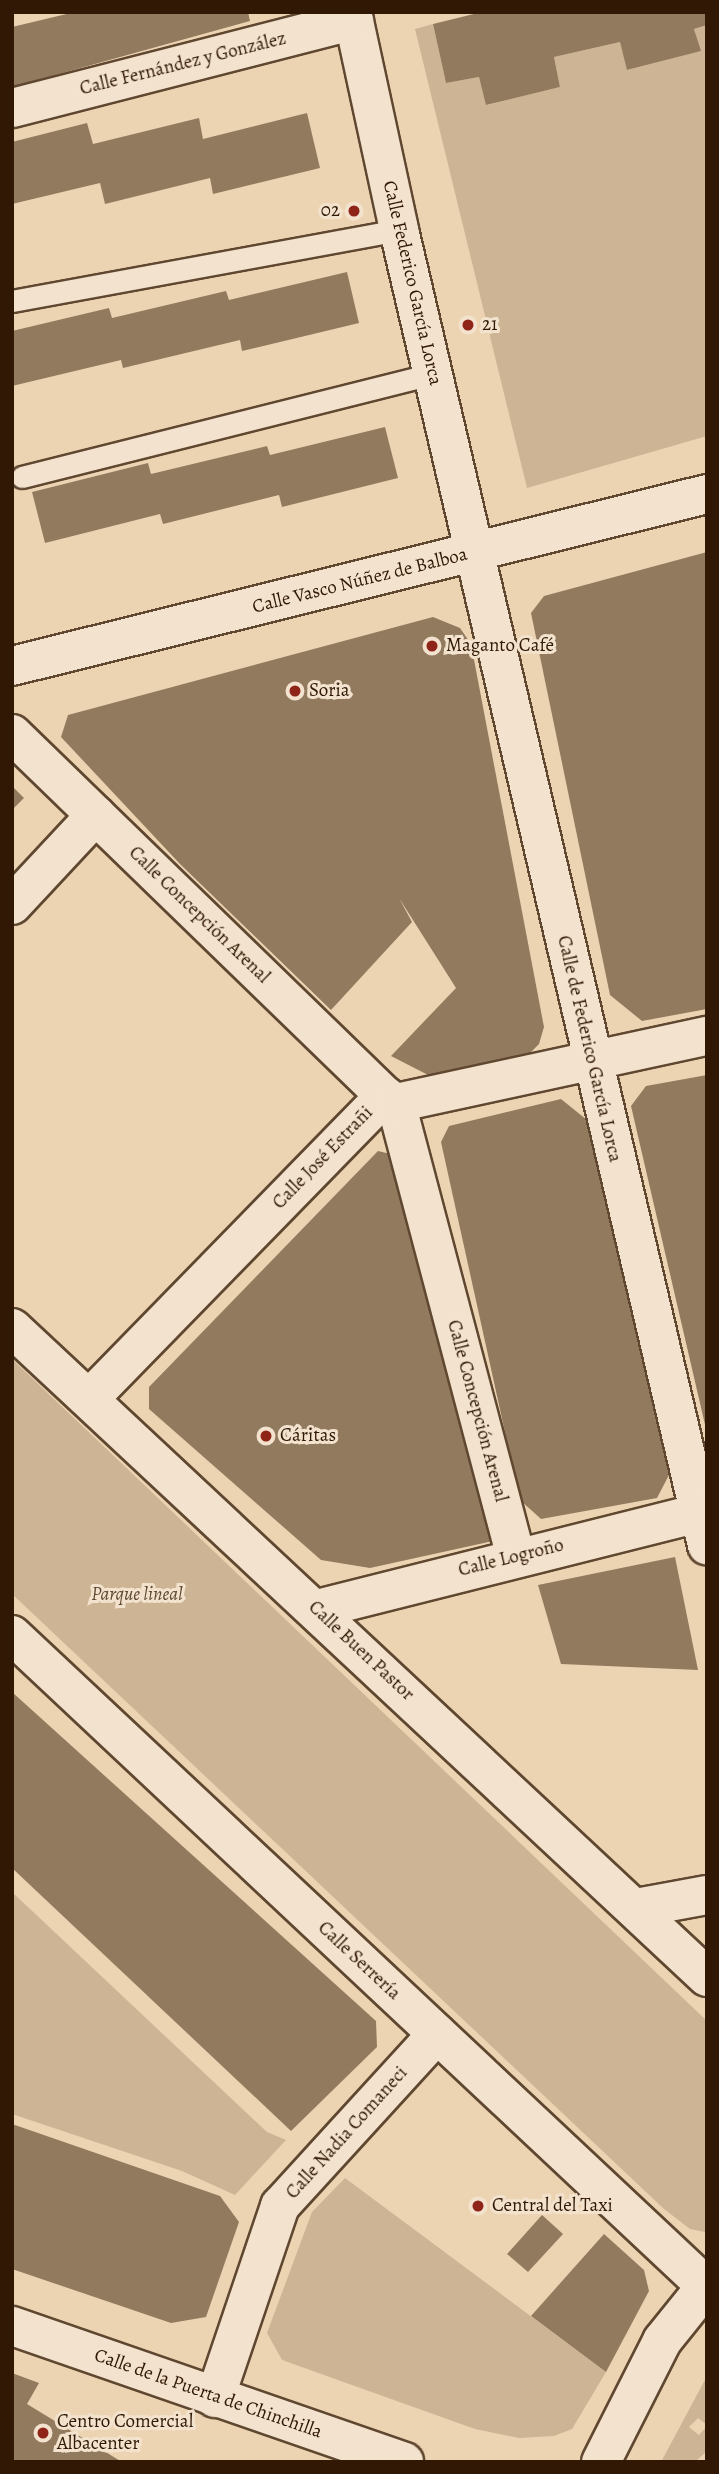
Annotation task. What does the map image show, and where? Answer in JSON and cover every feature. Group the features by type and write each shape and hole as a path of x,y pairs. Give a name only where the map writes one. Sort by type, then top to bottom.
{"street":[{"name":"Calle Fernández y González","path":"12,108 353,16"},
{"name":"Calle Federico García Lorca","path":"353,16 399,230 475,553"},
{"name":"Calle Vasco Núñez de Balboa","path":"12,666 707,494"},
{"name":"Calle de Federico García Lorca","path":"475,553 591,1059 704,1523"},
{"name":"Calle Concepción Arenal","path":"12,734 390,1099 516,1556"},
{"path":"12,905 96,815"},
{"name":"Calle José Estrañi","path":"89,1399 390,1099 707,1036"},
{"name":"Calle Buen Pastor","path":"12,1328 317,1609 707,1977"},
{"name":"Calle Logroño","path":"317,1609 516,1556 704,1523"},
{"name":"Calle Serrería","path":"12,1635 706,2286"},
{"path":"636,1908 707,1895"},
{"name":"Calle Nadia Comaneci","path":"215,2398 280,2206 437,2034"},
{"path":"597,2457 662,2341 706,2286"},
{"name":"Calle de la Puerta de Chinchilla","path":"12,2326 404,2462"}],"lane":[{"path":"12,301 399,230"},
{"path":"22,477 433,374"}],"green space":[{"path":"433,24 446,83 479,77 487,105 560,87 554,57 620,42 628,70 700,51 694,29 707,25 707,436 527,488 415,29"},
{"name":"Parque lineal","path":"12,1359 707,2021 705,2232 690,2229 664,2209 12,1594"},
{"path":"12,1892 267,2132 286,2140 235,2195 182,2171 12,2114"},
{"path":"345,2178 606,2372 572,2429 554,2436 519,2438 475,2429 282,2360 267,2333 312,2212"},
{"path":"707,2376 707,2425 698,2418 689,2427 699,2435 707,2426 707,2451 695,2462 661,2462"}],"building":[{"path":"75,12 248,12 250,21 12,87 12,27"},
{"path":"482,12 707,12 707,25 694,29 701,51 627,70 620,42 554,57 560,87 486,105 479,77 446,83 433,24"},
{"path":"307,113 320,168 213,194 210,178 105,204 100,183 12,204 12,142 87,123 93,144 199,118 203,139"},
{"path":"347,272 359,323 242,351 240,340 123,368 121,360 12,386 12,331 109,308 112,318 226,291 229,300"},
{"path":"385,427 398,478 282,507 279,495 163,524 160,514 45,543 32,492 148,463 151,474 267,446 270,455"},
{"path":"707,552 707,1009 642,1021 610,995 531,613 544,596"},
{"path":"433,617 460,628 471,644 544,1027 539,1044 528,1055 432,1077 391,1056 456,988 399,898 412,922 331,1010 180,864 61,737 68,715"},
{"path":"12,786 24,798 12,810"},
{"path":"707,1075 706,1429 631,1106 646,1086"},
{"path":"561,1099 587,1120 669,1475 657,1498 541,1519 520,1500 441,1142 449,1126"},
{"path":"378,1151 403,1157 493,1541 370,1568 321,1560 149,1409 149,1387"},
{"path":"675,1557 698,1670 561,1664 538,1585"},
{"path":"12,1692 376,2021 377,2047 291,2131 12,1868"},
{"path":"12,2124 220,2196 239,2222 206,2317 171,2323 12,2269"},
{"path":"542,2215 563,2234 528,2272 507,2254"},
{"path":"604,2234 644,2270 649,2291 606,2372 531,2316"},
{"name":"Centro Comercial Albacenter","path":"12,2373 39,2383 27,2404 122,2462 12,2462"}],"place":[{"name":"02","path":"354,211"},
{"name":"21","path":"468,325"},
{"name":"Maganto Café","path":"432,646"},
{"name":"Soria","path":"295,691"},
{"name":"Cáritas","path":"266,1436"},
{"name":"Central del Taxi","path":"478,2206"},
{"name":"Centro Comercial Albacenter","path":"43,2433"}]}
